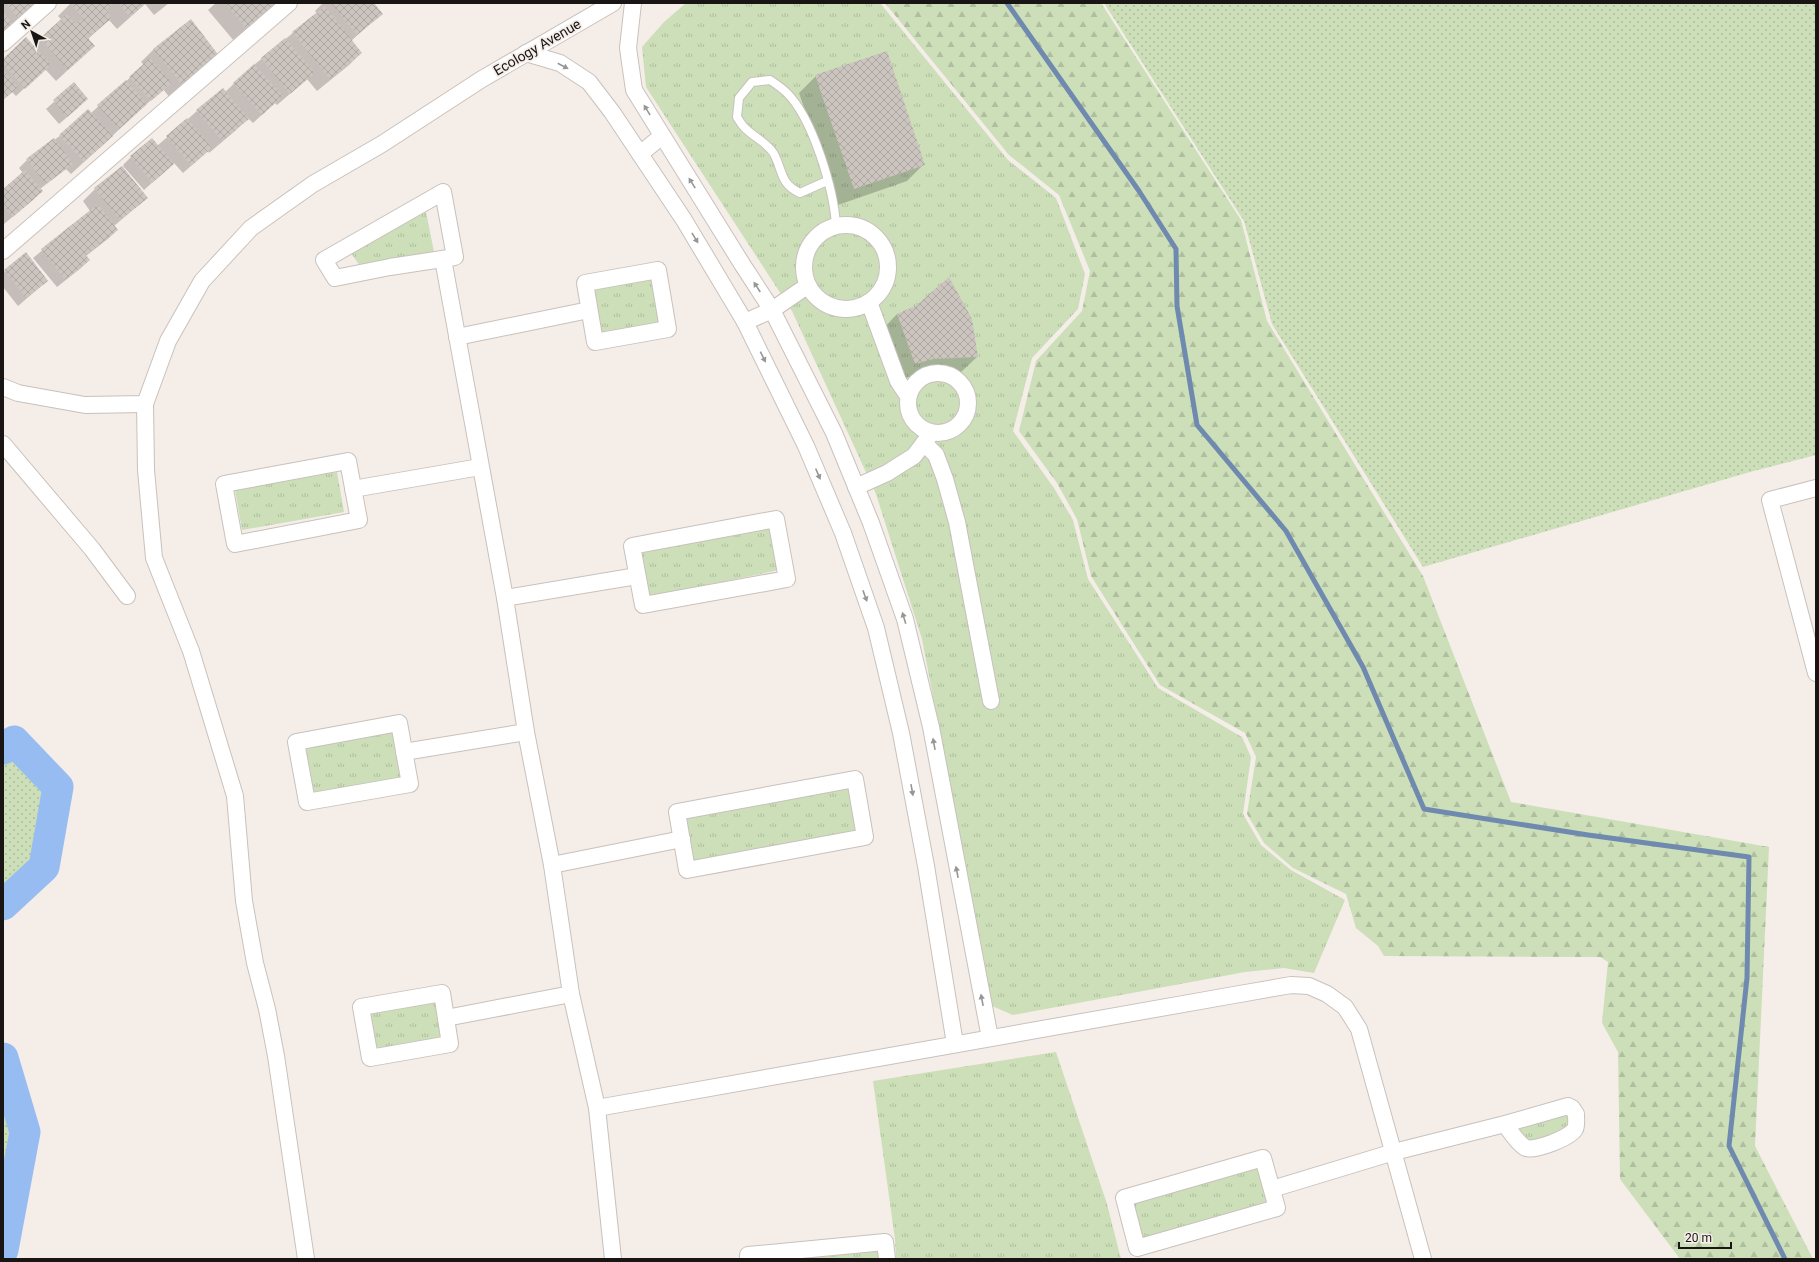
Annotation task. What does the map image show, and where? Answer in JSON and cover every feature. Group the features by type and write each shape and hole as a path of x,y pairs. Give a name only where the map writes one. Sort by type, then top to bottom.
{"street":[{"path":"3,43 48,3"},
{"path":"3,252 289,3"},
{"name":"Ecology Avenue","path":"145,404 168,342 202,281 251,228 313,184 382,144 482,78 613,3"},
{"path":"633,3 628,48 634,90 772,310 834,433 871,522 905,619 931,727 990,1038"},
{"path":"526,53 560,63 589,82 612,112 684,220 745,322 806,446 843,533 876,628 903,741 955,1044"},
{"path":"640,154 662,136"},
{"path":"443,192 454,257 443,259 390,267 335,278 324,260 443,192"},
{"path":"684,220 707,207"},
{"path":"850,225 863,228 874,235 882,245 887,257 888,270 882,288 869,302 858,307 846,309 835,308 824,303 814,296 808,286 804,274 804,261 808,249 815,238 825,230 836,226 850,225"},
{"path":"443,259 505,598 526,732 552,865 571,994 597,1108 613,1259"},
{"path":"658,270 668,329 595,342 590,310 585,283 658,270"},
{"path":"745,322 772,310 808,286"},
{"path":"869,302 898,381 908,396"},
{"path":"458,337 590,310"},
{"path":"856,487 894,469 914,456 928,438 956,428 963,420 968,410 966,391 961,383 954,377 945,373 926,375 918,380 912,387 908,396 908,407 910,417 916,425 926,431 928,438 945,479 957,522 990,701"},
{"path":"3,387 18,393 85,405 145,404 146,470 154,558 191,651 235,796 244,901 255,963 267,1009 276,1056 306,1259"},
{"path":"3,444 92,549 127,596"},
{"path":"348,461 353,489 359,520 235,544 224,484 348,461"},
{"path":"353,489 480,467"},
{"path":"1816,488 1770,500 1816,670"},
{"path":"776,519 787,579 643,605 638,576 632,546 776,519"},
{"path":"505,598 638,576"},
{"path":"399,724 404,752 410,784 306,802 296,742 399,724"},
{"path":"404,752 526,732"},
{"path":"855,779 865,837 687,870 682,839 677,812 855,779"},
{"path":"552,865 682,839"},
{"path":"597,1108 1291,985 1309,986 1327,994 1345,1007 1359,1029 1423,1259"},
{"path":"442,993 446,1018 450,1044 370,1058 361,1007 442,993"},
{"path":"446,1018 571,994"},
{"path":"1272,1189 1394,1152 1505,1124"},
{"path":"1263,1158 1272,1189 1277,1208 1137,1248 1124,1198 1263,1158"},
{"path":"748,1259 748,1255 885,1242 887,1259"}],"lane":[{"path":"827,181 800,193 790,189 782,178 773,154 761,140 744,127 737,117 739,98 752,82 770,80 788,94 805,120 819,150 835,206 836,226"}],"green space":[{"path":"686,3 880,3 1008,160 1056,198 1085,274 1078,309 1032,358 1013,431 1054,488 1073,520 1088,579 1158,688 1242,737 1251,757 1243,814 1261,845 1291,870 1345,900 1314,973 1284,968 1245,972 1013,1015 992,1006 922,639 876,494 792,311 646,87 642,47 664,22"},
{"path":"885,3 1101,3 1241,220 1267,321 1423,576 1511,802 1769,847 1755,1146 1813,1259 1680,1259 1620,1179 1618,1052 1602,1023 1608,962 1600,957 1384,956 1378,946 1356,928 1346,894 1293,868 1264,843 1247,814 1256,757 1245,733 1160,685 1091,576 1077,519 1057,483 1019,431 1036,361 1082,311 1090,271 1059,195 1009,155"},
{"path":"1104,3 1816,3 1816,455 1750,472 1423,567 1272,324 1244,221"},
{"path":"426,212 434,252 360,266 351,253"},
{"path":"652,276 661,322 600,333 592,288"},
{"path":"337,472 344,512 242,530 235,490"},
{"path":"770,526 779,570 650,597 642,553"},
{"path":"395,732 402,777 314,793 306,748"},
{"path":"14,741 58,787 44,867 3,905 3,749"},
{"path":"849,786 860,833 692,865 683,817"},
{"path":"438,996 446,1039 373,1054 365,1010"},
{"path":"1056,1052 1107,1204 1121,1259 896,1259 895,1239 873,1081"},
{"path":"3,1058 25,1132 3,1250"},
{"path":"1566,1110 1572,1127 1528,1145 1511,1126"},
{"path":"1260,1163 1273,1206 1139,1244 1128,1201"},
{"path":"882,1246 883,1259 753,1259"}],"building":[{"path":"6,3 36,3 18,18"},
{"path":"70,3 114,3 106,10 112,18 88,38 95,46 68,70 40,38 67,14 76,24 83,18"},
{"path":"118,3 146,3 130,17"},
{"path":"225,3 275,3 277,5 247,30"},
{"path":"331,3 374,3 383,14 357,35"},
{"path":"325,6 362,53 330,79 292,32"},
{"path":"3,12 13,24 3,32"},
{"path":"191,19 220,57 183,86 153,49"},
{"path":"26,37 51,65 25,89 3,64 3,59"},
{"path":"285,38 315,73 290,94 261,58"},
{"path":"887,51 925,165 854,189 815,75"},
{"path":"150,58 172,83 151,101 129,77"},
{"path":"254,64 283,96 262,115 233,83"},
{"path":"3,69 18,87 3,100"},
{"path":"126,80 147,104 119,129 97,105"},
{"path":"74,82 88,99 67,117 53,100"},
{"path":"223,88 249,119 222,141 196,110"},
{"path":"88,109 113,136 84,162 59,135"},
{"path":"187,118 212,148 191,166 166,136"},
{"path":"54,138 73,164 46,184 26,159"},
{"path":"152,138 174,164 152,183 130,156"},
{"path":"122,166 148,198 120,220 94,188"},
{"path":"25,170 43,191 13,217 3,205 3,189"},
{"path":"98,204 118,230 86,255 90,260 65,280 41,249"},
{"path":"26,252 48,281 26,298 4,270"},
{"path":"949,277 972,319 978,357 933,359 915,364 897,314 917,305"}],"waterway":[{"path":"1007,3 1139,191 1176,249 1177,306 1197,425 1286,531 1363,667 1424,809 1588,835 1749,857 1747,978 1729,1146 1785,1259"},
{"path":"3,749 14,741 58,787 44,867 3,905"},
{"path":"3,1058 25,1132 3,1250"}]}
